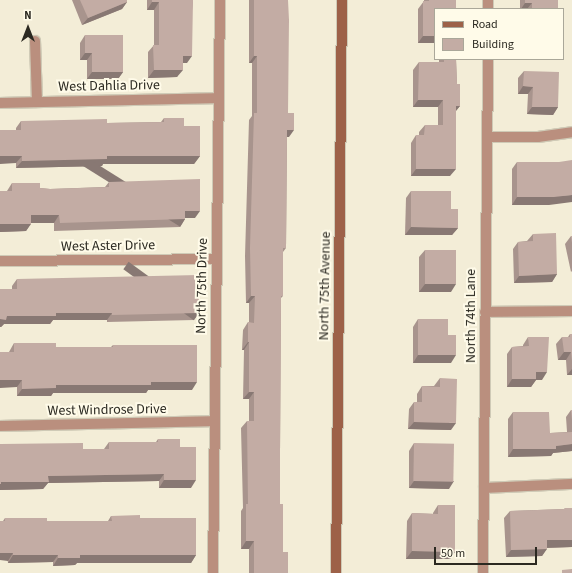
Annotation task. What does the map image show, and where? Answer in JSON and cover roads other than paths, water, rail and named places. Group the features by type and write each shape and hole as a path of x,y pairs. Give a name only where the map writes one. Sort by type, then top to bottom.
{"main road":[{"name":"North 75th Avenue","path":"336,573 342,0"}],"street":[{"name":"North 75th Drive","path":"213,573 220,0"},
{"path":"35,41 37,102"},
{"name":"North 74th Lane","path":"483,573 488,60"},
{"name":"West Dahlia Drive","path":"0,103 218,98"},
{"path":"487,137 538,136 572,132"},
{"name":"West Aster Drive","path":"0,261 217,259"},
{"path":"485,312 572,311"},
{"name":"West Windrose Drive","path":"0,426 215,421"},
{"path":"484,488 572,484"}]}
